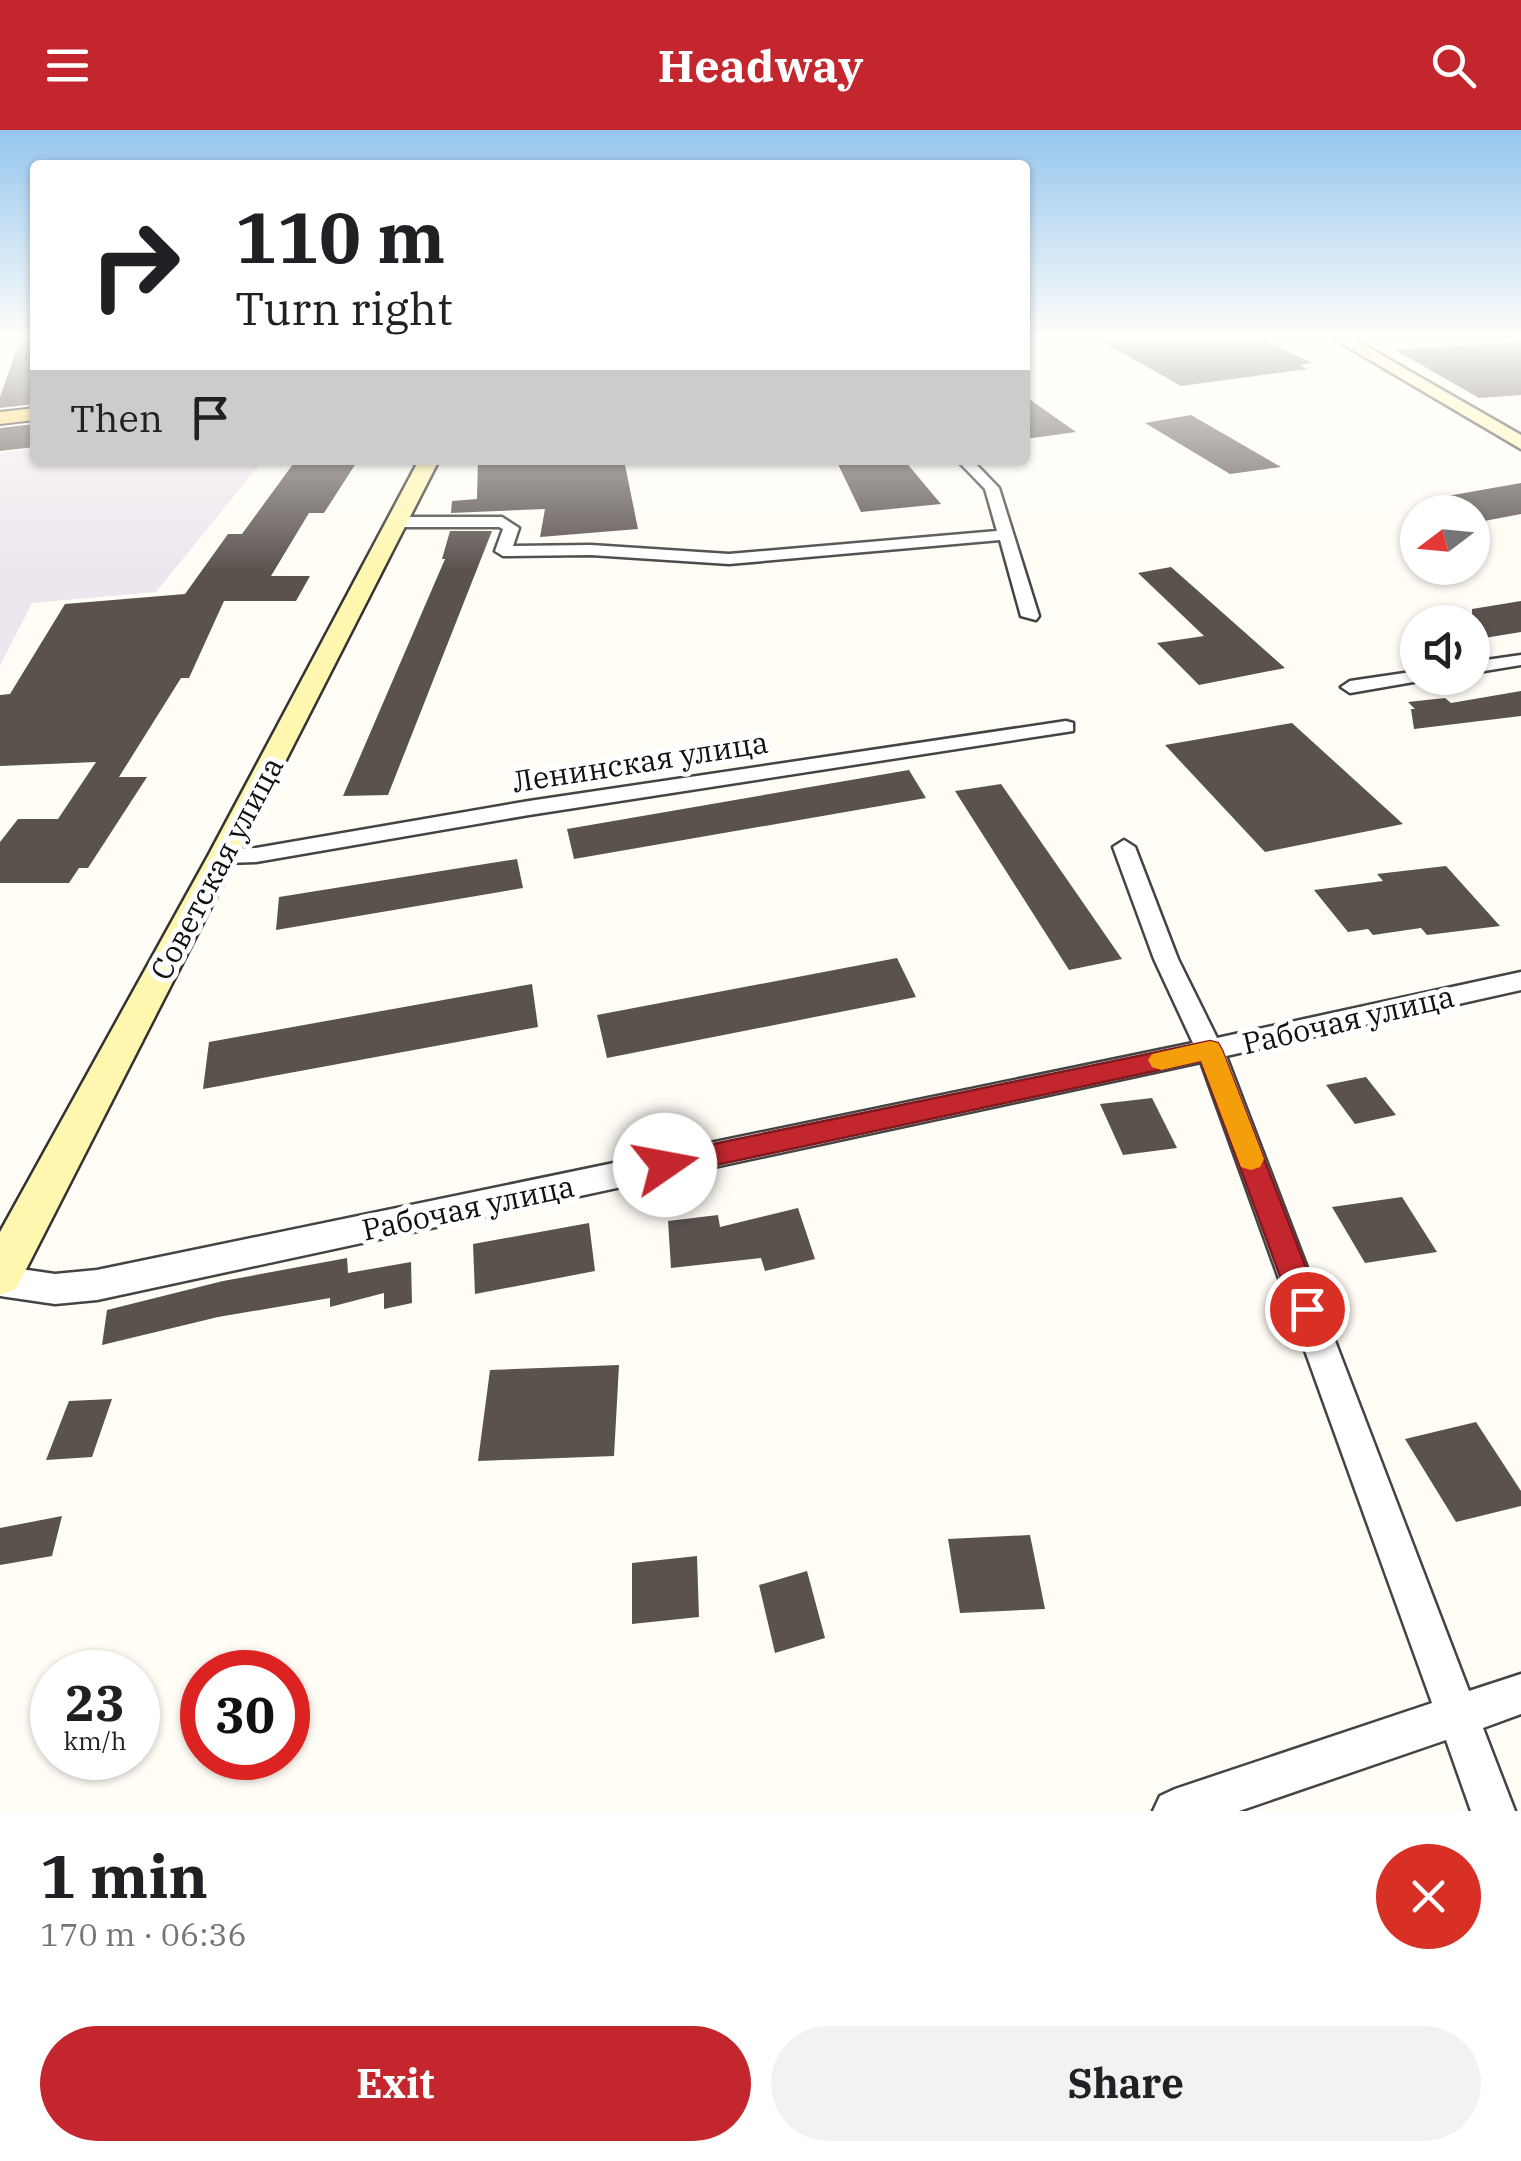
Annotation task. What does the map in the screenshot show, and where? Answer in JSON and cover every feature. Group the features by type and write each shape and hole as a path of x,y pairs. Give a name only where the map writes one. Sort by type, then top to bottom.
{"main road":[{"path":"1474,415 1521,443"},
{"path":"0,421 30,417"},
{"name":"Советская улица","path":"0,1278 426,465"}],"street":[{"path":"969,465 992,488 1030,616"},
{"path":"397,522 502,522 511,528 503,551 592,550 693,559 764,557 1004,536"},
{"path":"1490,665 1521,660"},
{"path":"1350,687 1400,679"},
{"name":"Ленинская улица","path":"224,856 256,856 528,808 1066,727"},
{"path":"1124,847 1166,959 1210,1050 1493,1811"},
{"name":"Рабочая улица","path":"0,1278 55,1290 97,1285 1210,1050 1521,980"},
{"path":"1176,1811 1521,1694"}],"shaded area":[{"path":"30,450 30,465 259,465 156,592 32,603 0,666 0,453"}],"building":[{"path":"1030,415 1053,415 1076,432 1030,438"},
{"path":"1192,415 1281,467 1230,474 1145,423"},
{"path":"30,425 30,448 0,451 0,428"},
{"path":"292,465 355,465 324,513 309,513 271,576 310,576 296,601 224,601 189,678 181,678 119,777 147,777 88,868 79,868 69,883 0,883 0,842 18,819 58,819 96,762 0,766 0,695 10,694 65,604 185,594 228,534 242,534"},
{"path":"478,465 625,465 638,529 540,537 545,509 451,513 452,501 477,499"},
{"path":"838,465 908,465 941,504 861,512"},
{"path":"1521,483 1521,514 1490,520 1490,495 1453,495"},
{"path":"450,531 492,531 388,795 343,796 445,559"},
{"path":"1171,567 1285,668 1199,685 1157,643 1204,636 1138,573"},
{"path":"1521,601 1521,632 1490,637 1490,606"},
{"path":"1521,691 1521,716 1414,729 1411,709 1415,709 1408,702 1445,698 1451,703"},
{"path":"1292,723 1403,824 1265,852 1165,745"},
{"path":"909,770 926,798 574,859 567,829"},
{"path":"1001,784 1122,959 1069,970 955,791"},
{"path":"517,859 523,888 276,930 279,897"},
{"path":"1446,866 1500,926 1427,935 1421,928 1373,935 1368,929 1348,932 1314,890 1383,881 1377,874"},
{"path":"897,958 916,997 607,1058 597,1015"},
{"path":"532,984 538,1027 203,1089 209,1042"},
{"path":"1366,1077 1396,1115 1355,1124 1326,1085"},
{"path":"1152,1098 1177,1148 1123,1155 1100,1104"},
{"path":"1402,1197 1437,1252 1365,1263 1332,1207"},
{"path":"798,1208 815,1259 765,1271 761,1258 671,1268 668,1221 718,1215 720,1227"},
{"path":"589,1223 595,1271 475,1294 473,1244"},
{"path":"347,1258 348,1273 411,1262 412,1303 384,1309 384,1293 330,1307 330,1298 218,1317 102,1345 107,1310 223,1281"},
{"path":"619,1365 614,1456 478,1461 490,1370"},
{"path":"112,1399 92,1457 46,1460 69,1401"},
{"path":"1476,1422 1521,1491 1521,1506 1456,1522 1405,1439"},
{"path":"62,1516 52,1556 0,1565 0,1528"},
{"path":"1030,1535 1045,1609 960,1613 948,1539"},
{"path":"697,1556 699,1617 632,1624 632,1563"},
{"path":"807,1571 825,1638 775,1653 759,1585"}],"slow traffic":[{"path":"1161,1060 1210,1050 1251,1159"}],"route":[{"path":"665,1165 1210,1050 1307,1309"}]}
